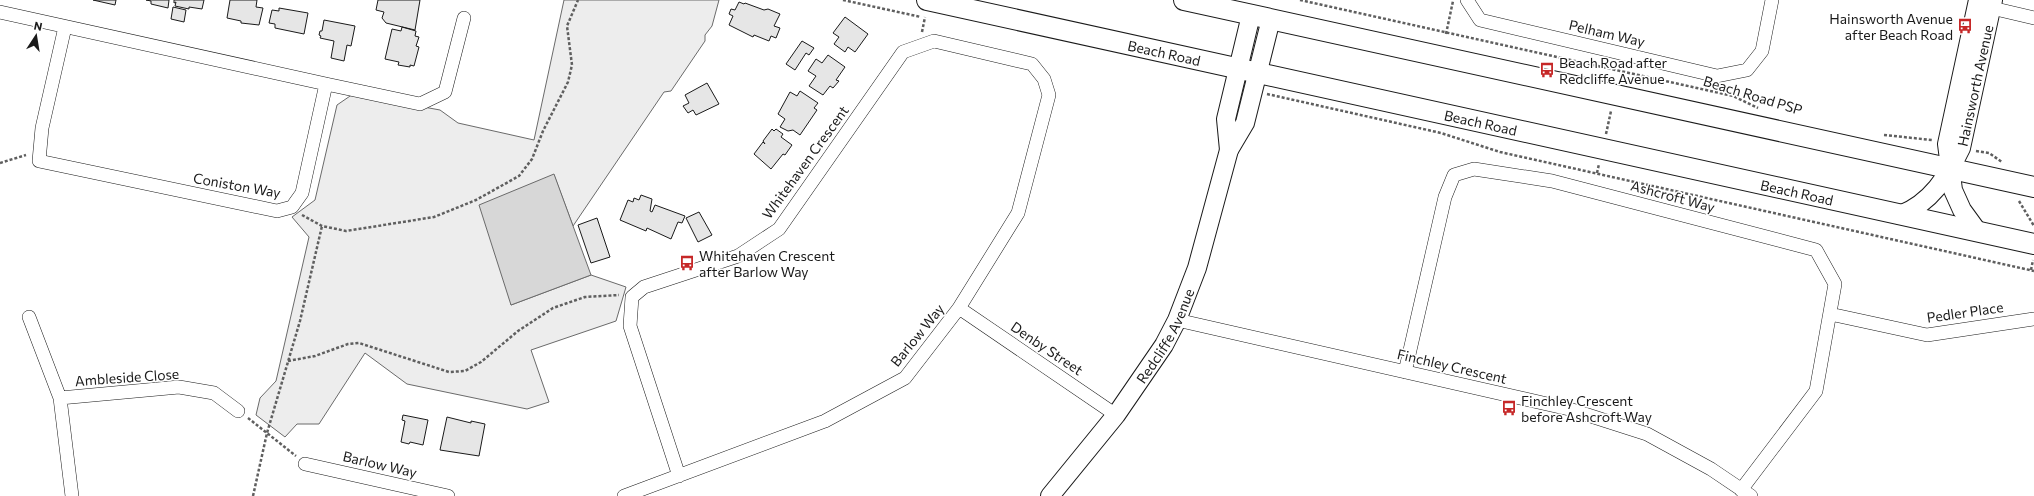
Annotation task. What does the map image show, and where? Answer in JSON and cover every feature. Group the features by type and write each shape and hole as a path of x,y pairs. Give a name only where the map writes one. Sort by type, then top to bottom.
{"main road":[{"name":"Beach Road","path":"927,0 2034,244"},
{"path":"1184,0 2034,187"}],"street":[{"name":"Pelham Way","path":"1467,0 1480,20 1717,76 1747,70 1762,51 1772,0"},
{"path":"1985,3 2034,18"},
{"name":"Hainsworth Avenue","path":"1900,215 1914,209 1936,190 1951,169 1954,146 1985,3"},
{"path":"0,12 420,104 445,92 464,18"},
{"name":"Redcliffe Avenue","path":"1229,150 1226,119 1251,15"},
{"name":"Redcliffe Avenue","path":"1050,496 1116,415 1164,345 1177,320 1197,268 1229,150 1245,123 1271,19"},
{"path":"40,151 42,128 65,27"},
{"name":"Whitehaven Crescent","path":"632,297 644,287 738,256 779,229 904,52 934,41 1032,64 1044,78"},
{"name":"Barlow Way","path":"624,496 825,421 905,378 959,308 1018,213 1049,96 1044,78"},
{"name":"Coniston Way","path":"40,151 39,161 277,211 292,207 302,193 326,84"},
{"name":"Ashcroft Way","path":"1405,372 1445,197 1454,175 1474,169 1552,181 1816,250 1835,284 1816,391 1746,493"},
{"path":"1951,169 1953,190 1962,210 1978,232"},
{"path":"632,297 630,326 679,476"},
{"name":"Denby Street","path":"959,308 1116,415"},
{"name":"Pedler Place","path":"1830,314 1927,335 2034,319"},
{"name":"Ambleside Close","path":"29,317 60,398 72,496"},
{"name":"Finchley Crescent","path":"1177,320 1569,409 1647,434 1710,469 1746,493"},
{"name":"Ambleside Close","path":"60,398 179,388 214,393 238,411"},
{"name":"Barlow Way","path":"305,464 448,496"}],"path":[{"path":"292,207 298,213 322,226 346,231 434,217 476,200 519,176 532,159 543,131 568,82 572,65 568,26 578,0"},
{"path":"843,0 932,19"},
{"name":"Beach Road PSP","path":"1300,0 1446,34 1732,96 1765,111"},
{"path":"1446,34 1453,0"},
{"path":"1253,91 1441,133 1500,152 1874,237 2034,271"},
{"path":"1597,173 1615,94"},
{"path":"1878,134 1899,138 1925,139 1989,153 2005,165"},
{"path":"0,163 40,151"},
{"path":"253,496 267,434 300,321 322,226"},
{"path":"288,361 315,356 348,344 359,343 449,372 465,371 481,362 518,331 553,308 585,297 622,294 632,297"},
{"path":"238,411 305,464"}],"shaded area":[{"path":"564,0 719,0 712,26 705,35 705,41 671,91 664,92 573,226 554,175 511,305 591,275 626,287 616,321 531,350 549,402 527,409 407,384 365,353 319,424 297,424 285,437 256,415 260,398 276,381 309,237 292,217 315,200 337,105 353,94 440,110 458,123 534,140"},
{"path":"554,174 591,275 511,305 479,205"}],"building":[{"path":"93,0 116,0 115,5"},
{"path":"146,0 169,0 168,8 151,4 151,1"},
{"path":"174,0 204,0 202,9 189,7 189,9 175,6 176,2 174,3"},
{"path":"230,0 257,0 256,7 263,8 259,25 241,23 241,21 227,18"},
{"path":"378,0 420,0 415,30 386,23 382,18 384,12 376,10"},
{"path":"739,2 764,10 768,9 780,14 774,26 780,28 776,38 771,36 769,41 754,35 753,37 729,25 733,16 729,14 731,9 735,10"},
{"path":"173,7 186,10 184,22 171,19"},
{"path":"279,8 308,13 304,34 275,28 275,24 269,23 272,10 279,11"},
{"path":"845,17 868,34 855,52 848,47 845,52 834,44 839,37 833,33"},
{"path":"324,20 355,26 351,46 347,45 344,61 331,58 334,41 320,38 321,36 319,35 320,31 322,31"},
{"path":"402,27 416,31 415,36 419,37 416,46 419,47 414,66 410,65 410,67 398,65 399,62 385,59 392,29 401,31"},
{"path":"802,41 814,48 809,55 806,53 795,70 786,64"},
{"path":"828,55 845,67 836,80 839,81 833,88 830,86 823,95 809,86 816,76 808,71 816,59 822,63"},
{"path":"707,83 719,104 696,115 693,110 688,113 683,106 689,103 685,95"},
{"path":"800,91 818,103 814,108 817,110 800,135 793,130 788,131 780,127 785,119 778,114 790,92 797,96"},
{"path":"772,129 774,131 776,129 783,134 781,137 792,145 785,155 783,154 771,169 754,154 763,142 765,144 763,141"},
{"path":"641,195 652,199 650,211 652,212 655,205 685,216 682,223 678,222 671,239 647,228 646,231 620,220 628,200 633,202 634,198 639,200"},
{"path":"699,212 712,235 698,242 686,218"},
{"path":"597,218 610,257 591,263 578,225"},
{"path":"403,415 428,420 423,445 410,442 409,444 401,442 405,421 402,420"},
{"path":"447,417 471,423 471,421 485,424 479,456 440,450"}],"place":[{"name":"Hainsworth Avenue after Beach Road","path":"1965,26"},
{"name":"Beach Road after Redcliffe Avenue","path":"1547,70"},
{"name":"Whitehaven Crescent after Barlow Way","path":"687,263"},
{"name":"Finchley Crescent before Ashcroft Way","path":"1509,408"}]}
